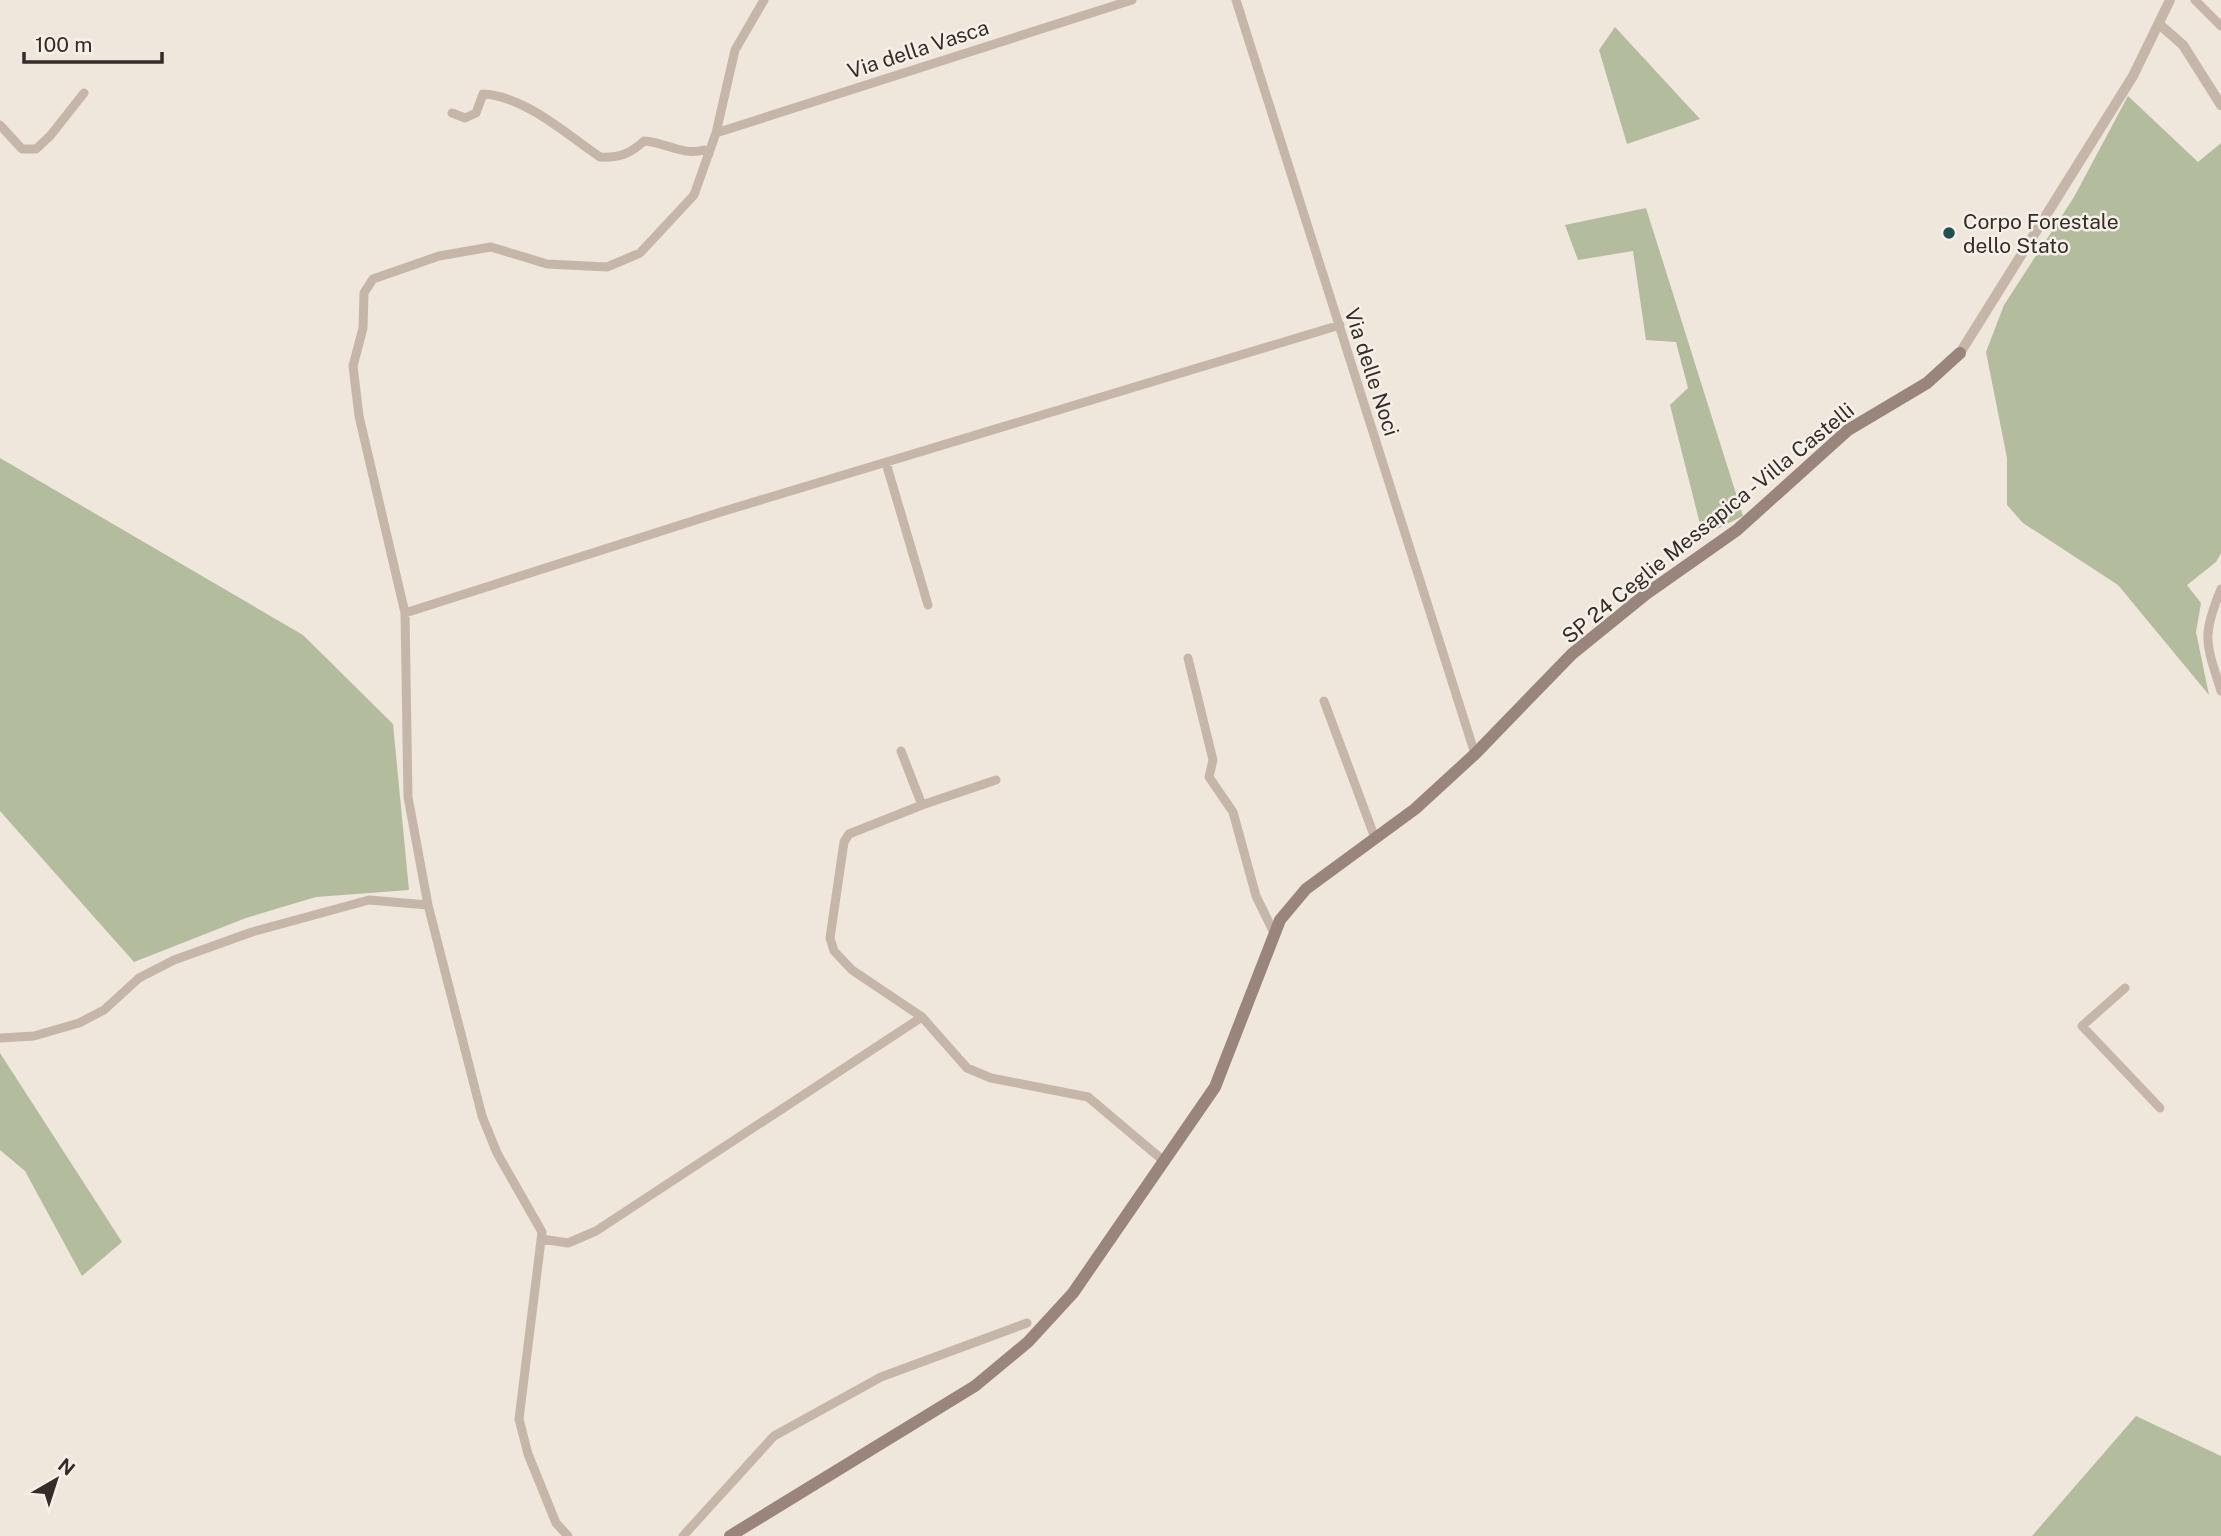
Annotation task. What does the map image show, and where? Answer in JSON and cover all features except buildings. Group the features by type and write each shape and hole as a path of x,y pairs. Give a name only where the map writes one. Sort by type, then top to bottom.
{"main road":[{"name":"SP 24 Ceglie Messapica - Villa Castelli","path":"730,1536 975,1386 1028,1342 1086,1276 1215,1087 1227,1062 1274,933 1290,905 1306,889 1415,809 1475,754 1572,654 1646,594 1737,530 1848,430 1927,383 1960,353"}],"street":[{"path":"568,1536 556,1523 528,1454 519,1419 542,1232 497,1153 482,1116 428,905 408,797 405,613 359,416 354,366 363,328 364,293 373,279 439,256 491,247 547,264 607,267 640,253 694,194 716,133 735,50 764,0"},
{"name":"Via della Vasca","path":"716,133 1132,0"},
{"name":"Via delle Noci","path":"1236,0 1475,754"},
{"path":"1960,353 2133,76 2170,0"},
{"path":"2194,0 2221,26"},
{"path":"2159,24 2183,45 2221,106"},
{"path":"0,125 22,149 36,149 50,136 83,93"},
{"path":"452,113 464,118 475,113 483,94 497,95 522,106 600,157 615,158 632,152 644,141 693,153 704,150 709,154"},
{"path":"405,613 1340,325"},
{"path":"886,463 928,605"},
{"path":"2221,589 2210,615 2205,641 2221,691"},
{"path":"1188,658 1213,760 1209,777 1233,812 1256,896 1274,933"},
{"path":"1324,701 1375,838"},
{"path":"901,751 922,805"},
{"path":"996,780 849,834 844,842 830,937 834,951 852,970 922,1017 967,1068 991,1077 1088,1097 1165,1162"},
{"path":"0,1038 34,1036 79,1023 104,1010 139,978 174,960 253,932 369,900 428,905"},
{"path":"2125,988 2082,1026 2160,1108"},
{"path":"542,1239 568,1243 596,1231 922,1017"},
{"path":"683,1536 774,1436 880,1377 1027,1323"},
{"path":"1014,1330 1028,1342"}],"green space":[{"path":"1615,27 1700,119 1627,144 1599,50"},
{"path":"2128,96 2198,162 2221,143 2221,553 2216,562 2187,585 2201,603 2196,632 2209,695 2118,585 2023,523 2007,505 2007,458 1986,352 2004,305 2074,197"},
{"path":"1646,208 1743,516 1703,536 1670,405 1688,388 1676,342 1646,340 1633,251 1578,260 1565,225"},
{"path":"0,458 303,635 393,724 409,890 316,897 246,918 134,962 0,811"},
{"path":"0,1053 122,1242 82,1276 25,1171 0,1150"},
{"path":"2136,1416 2221,1456 2221,1536 2032,1536"}],"place":[{"name":"Corpo Forestale dello Stato","path":"1949,233"}]}
